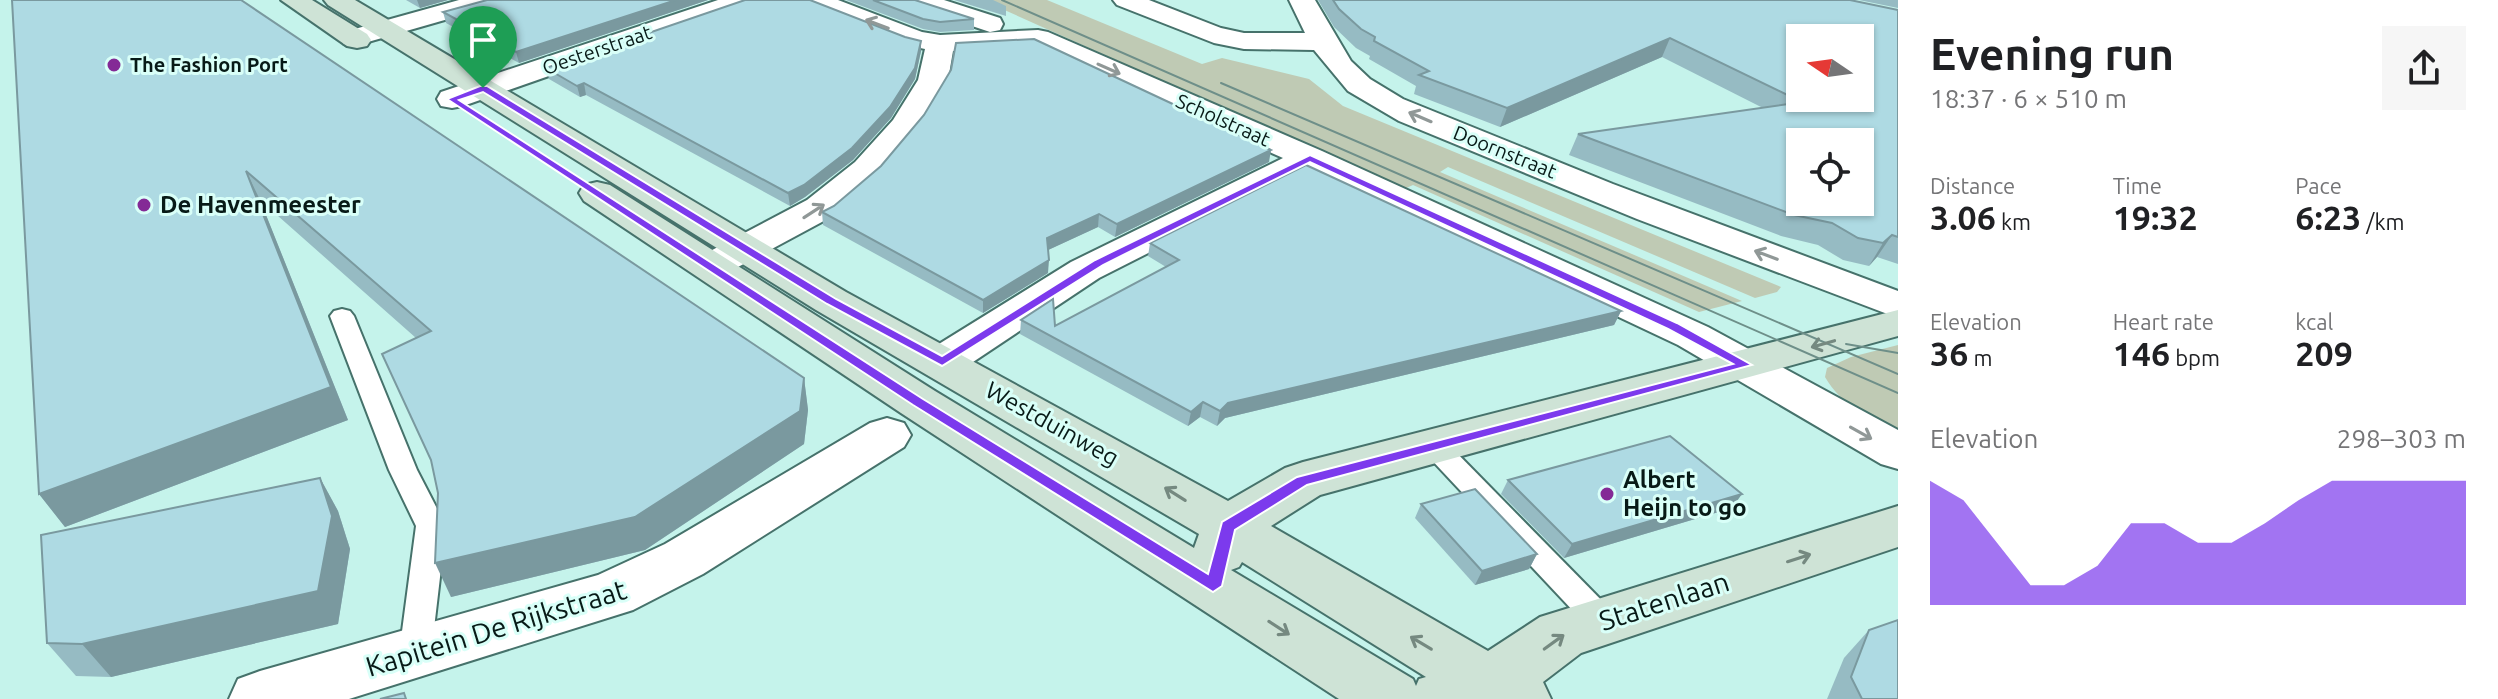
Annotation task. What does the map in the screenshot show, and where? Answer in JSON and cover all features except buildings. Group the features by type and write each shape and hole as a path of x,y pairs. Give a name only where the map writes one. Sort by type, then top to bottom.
{"main road":[{"name":"Westduinweg","path":"294,0 359,22 728,258 918,402 1213,586 1435,696"},
{"name":"Westduinweg","path":"728,258 957,353 1228,527 1435,696"},
{"path":"1213,586 1228,527 1303,481 1746,365 1887,307"},
{"name":"Statenlaan","path":"1435,696 1531,659 1561,635 1898,526"}],"street":[{"path":"359,22 488,0"},
{"name":"Oesterstraat","path":"468,94 743,0"},
{"name":"Scholstraat","path":"815,0 916,39 940,43 1038,38 1310,158 1672,326 1898,452"},
{"path":"918,0 1038,38"},
{"path":"1126,0 1214,35 1244,41 1322,42"},
{"name":"Doornstraat","path":"1302,0 1322,42 1356,83 1399,108 1887,307"},
{"path":"728,258 820,208 867,169 906,125 933,80 940,43"},
{"path":"957,353 1099,263 1310,158"},
{"name":"Kapitein De Rijkstraat","path":"260,699 588,603 638,584 887,435"}],"lane":[{"path":"342,316 403,470 431,526 430,650"},
{"path":"1436,448 1602,621"}],"green space":[{"path":"982,0 1047,0 1202,64 1222,58 1309,79 1343,106 1781,287 1777,292 1755,298 1448,167 1440,172 1742,301 1699,312 1413,185 1404,189"},
{"path":"1898,345 1898,435 1848,404 1825,377 1827,368 1851,357"}],"tram line":[{"path":"1002,0 1898,393"},
{"path":"1221,83 1898,374"},
{"path":"1846,344 1898,353"}],"place":[{"name":"The Fashion Port","path":"114,65"},
{"name":"De Havenmeester","path":"144,205"},
{"name":"Albert Heijn to go","path":"1607,494"}],"route":[{"path":"483,88 831,301 942,362 1085,270 1310,158 1672,326 1746,365 1303,481 1228,527 1213,586 918,402 452,99 483,88"}]}
